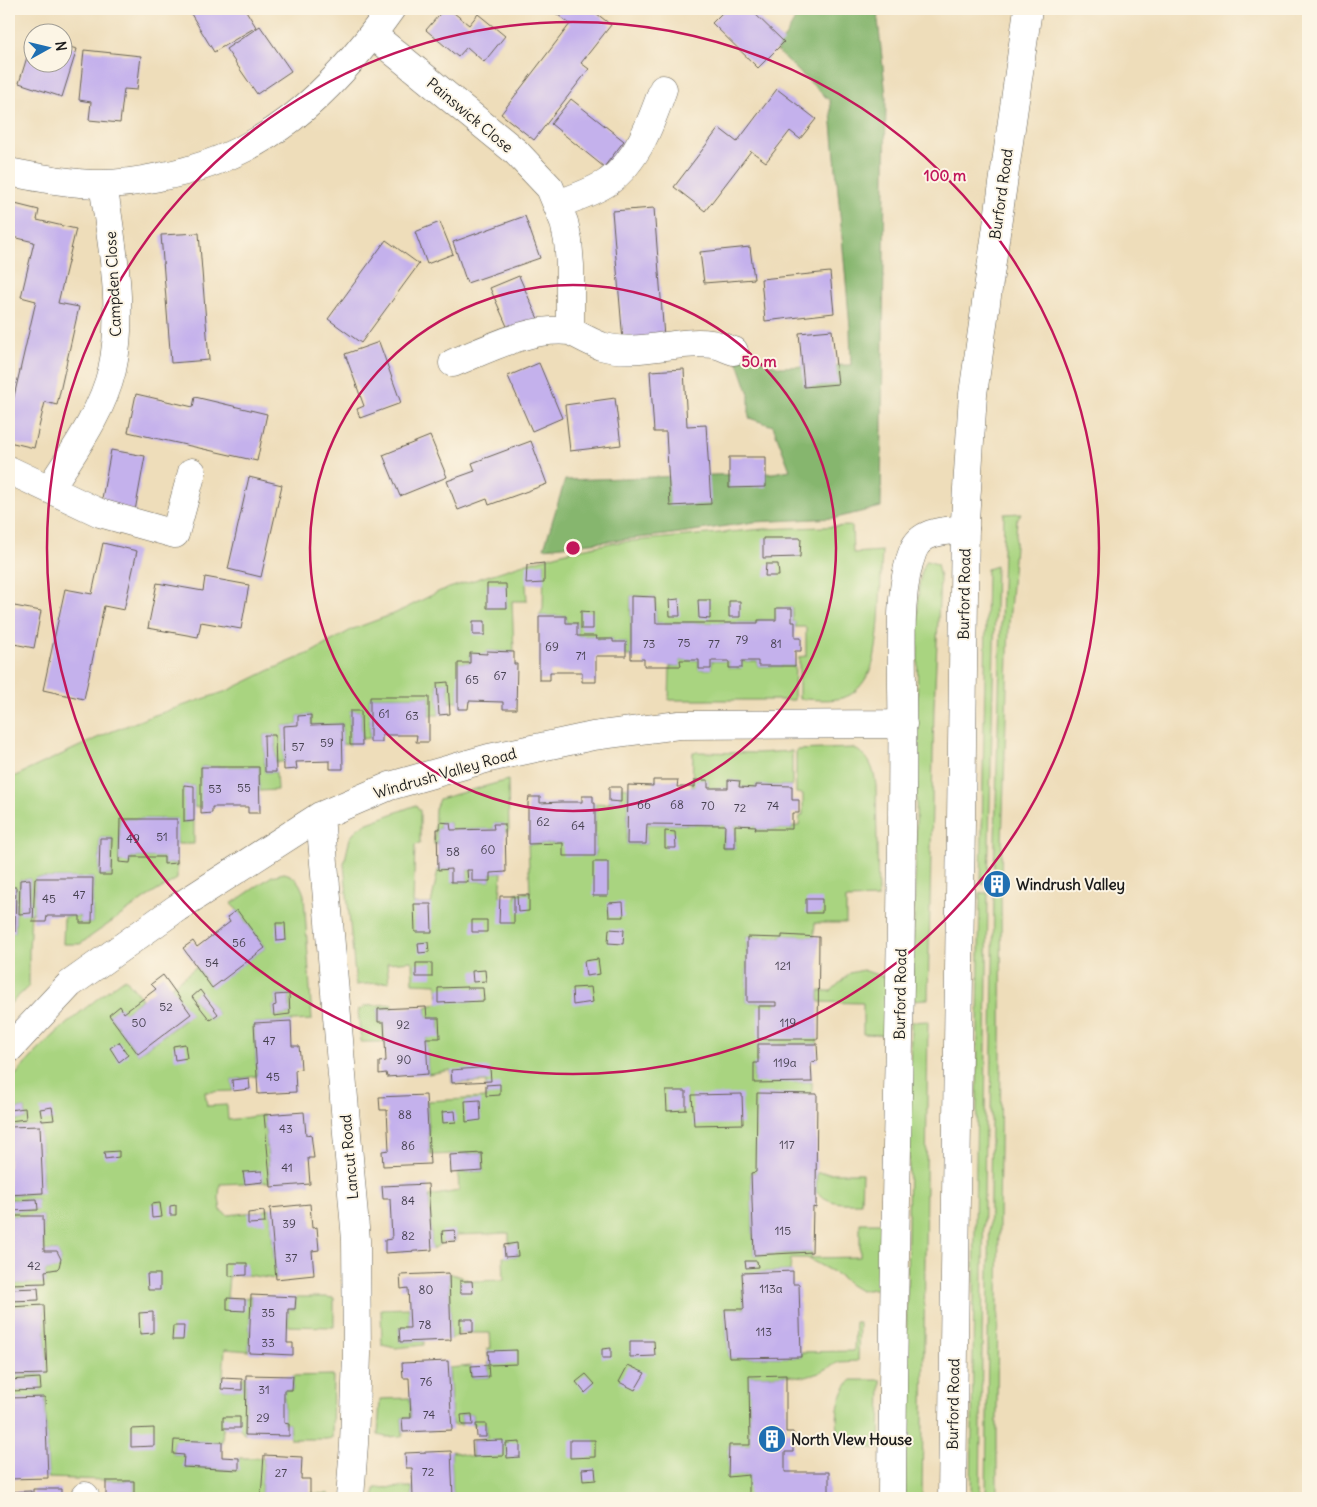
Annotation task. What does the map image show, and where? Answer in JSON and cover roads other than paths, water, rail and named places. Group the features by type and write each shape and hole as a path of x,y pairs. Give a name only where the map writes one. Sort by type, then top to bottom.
{"street":[{"path":"9,172 42,179 104,184 132,182 198,168 222,160 282,127 306,107 331,82 373,34 391,9"},
{"name":"Burford Road","path":"952,1498 965,529 973,394 1028,9"},
{"name":"Painswick Close","path":"373,34 516,152 550,188 558,204 568,241 570,331"},
{"path":"558,204 595,190 619,171 633,155 644,137 663,89"},
{"name":"Campden Close","path":"50,488 90,425 102,400 112,371 116,343 117,304 104,184"},
{"path":"454,362 521,336 555,329 570,331 602,346 615,348 638,349 714,344 734,351"},
{"path":"9,470 100,513 175,534 192,472"},
{"name":"Burford Road","path":"892,1498 904,589 910,560 919,540 927,535 939,532 965,529"},
{"name":"Windrush Valley Road","path":"9,1049 70,984 177,908 320,816 390,786 489,758 593,736 679,725 903,724"},
{"name":"Lancut Road","path":"320,816 356,1240 357,1354 350,1498"}],"place":[{"name":"Windrush Valley","path":"997,884"},
{"name":"North Vlew House","path":"772,1439"}]}
